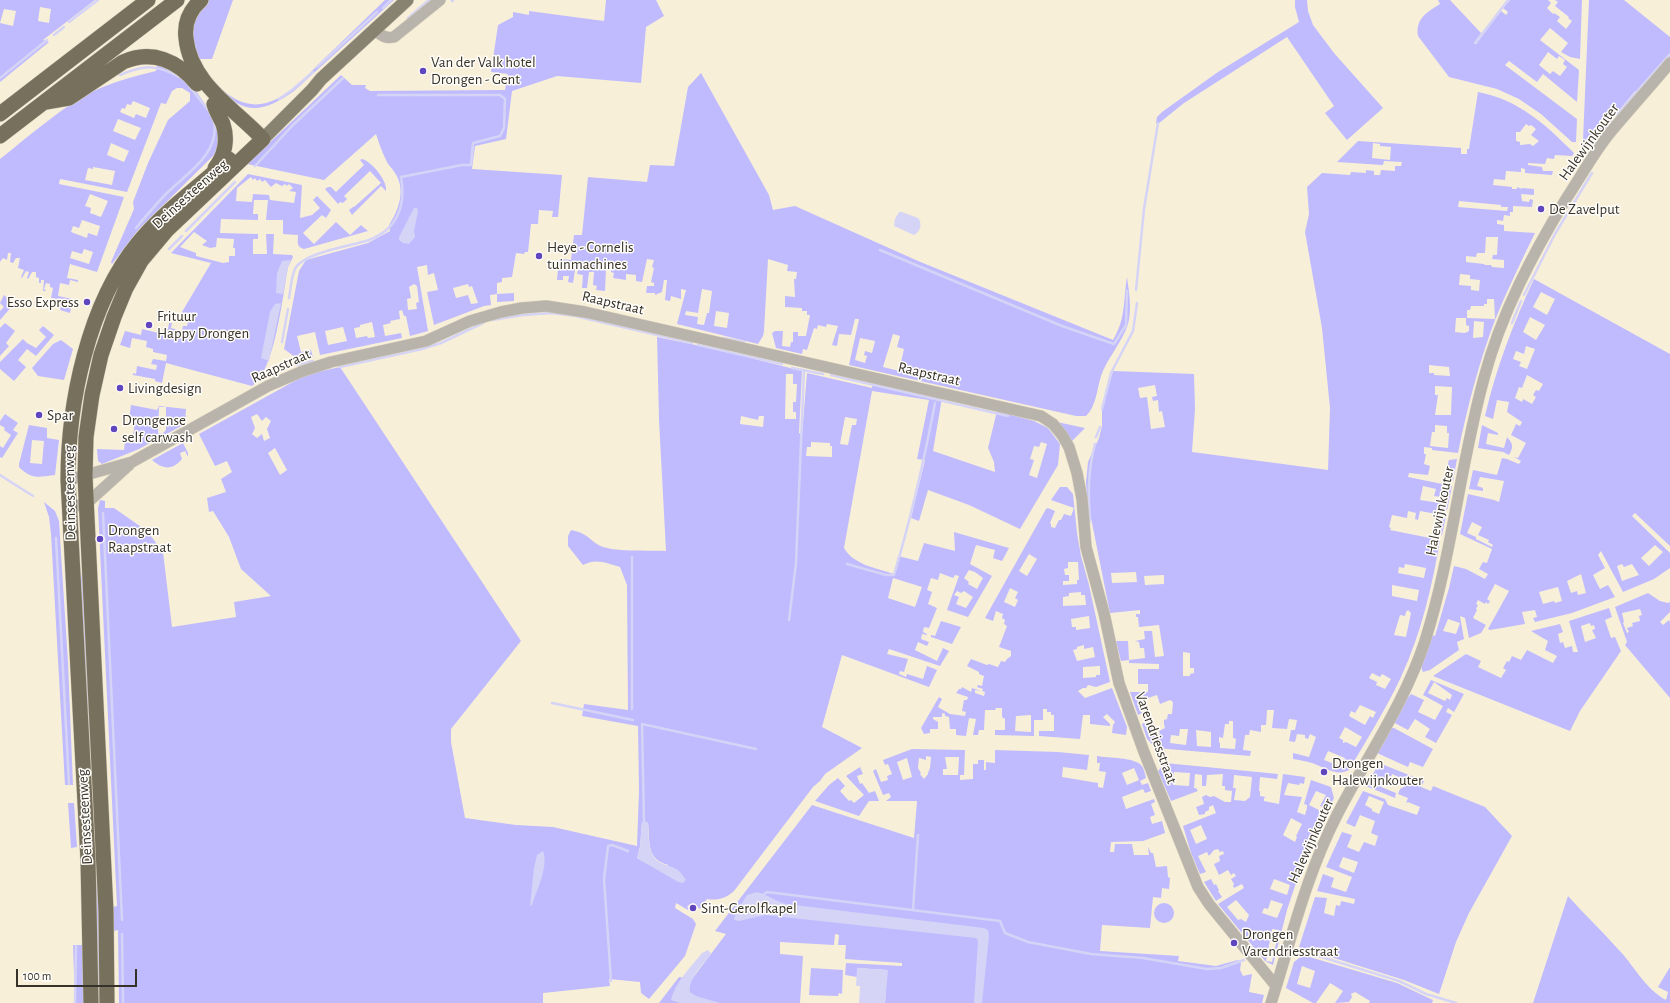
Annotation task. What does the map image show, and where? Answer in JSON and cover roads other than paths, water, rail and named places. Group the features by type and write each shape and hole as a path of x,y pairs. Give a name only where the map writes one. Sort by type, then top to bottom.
{"highway":[{"path":"0,114 148,0"},
{"path":"0,136 177,0"},
{"path":"202,0 192,11 186,26 187,45 190,59 199,73 217,95 257,139"},
{"path":"46,102 69,98 123,62 132,58 149,56 168,60 183,69 214,104 257,139"},
{"path":"209,176 218,165 225,144 223,126 214,104"},
{"name":"Deinsesteenweg","path":"107,1003 106,910 85,476 86,437 97,373 114,317 119,285 127,258 152,228 209,176 257,139"},
{"name":"Deinsesteenweg","path":"91,1003 88,860 68,480 68,443 75,396 90,340 103,301 141,261 167,230 257,139"}],"main road":[{"name":"Deinsesteenweg","path":"257,139 312,90 321,79 407,0"}],"street":[{"path":"375,30 382,36 388,38 394,37 440,0"},
{"name":"Halewijnkouter","path":"1270,1003 1306,887 1320,850 1336,817 1397,708 1424,643 1438,596 1484,377 1499,333 1515,294 1542,240 1574,186 1608,136 1670,63"},
{"name":"Raapstraat","path":"68,480 132,462 268,386 303,371 331,362 426,341 486,315 522,308 546,306 585,312 1040,416 1053,424 1062,435 1077,472"},
{"name":"Raapstraat","path":"86,504 132,462"},
{"name":"Varendriesstraat","path":"1077,472 1082,499 1086,547 1104,613 1120,683 1144,752 1198,887 1209,904 1276,986"},
{"path":"69,507 86,504"}],"water":[{"path":"414,208 417,208 418,211 414,231 415,237 409,244 403,243 399,240 399,237"},
{"path":"899,212 920,220 921,225 916,234 914,235 894,226 895,219"},
{"path":"291,260 288,267 283,294 276,293 277,273 282,261"},
{"path":"281,303 269,361 261,358 270,312 275,304"},
{"path":"642,822 648,822 649,839 653,856 661,863 678,870 686,880 683,883 678,882 637,858 640,847"},
{"path":"543,851 545,864 532,905 530,906 534,868 537,855"},
{"path":"757,892 786,904 984,928 988,930 989,936 982,1003 974,1003 978,941 976,938 765,915 739,921 734,920 736,913 747,895"},
{"path":"708,950 711,954 700,967 691,982 690,992 696,996 720,1003 680,1003 671,1000 676,987 684,975 702,953"},
{"path":"857,968 888,970 885,1003 859,1003 860,986 856,986"}],"waterway":[{"path":"69,22 98,0"},
{"path":"383,8 391,0"},
{"path":"408,18 429,0"},
{"path":"1476,42 1508,0"},
{"path":"317,67 377,12"},
{"path":"54,35 64,27"},
{"path":"0,78 47,40"},
{"path":"1616,115 1670,54"},
{"path":"120,75 136,69 150,67 163,70 179,77"},
{"path":"279,99 313,72"},
{"path":"255,166 292,126 343,78"},
{"path":"190,87 209,111"},
{"path":"289,298 293,274 296,267 302,262 319,253 369,240 379,235 393,223 401,206 401,177 462,165 471,165 473,143 500,136 504,128 505,99 500,95 378,95"},
{"path":"136,228 163,197 192,170 207,153 215,133 214,121"},
{"path":"1136,290 1144,209 1158,123"},
{"path":"1524,295 1555,234 1592,173"},
{"path":"186,231 235,182"},
{"path":"169,249 182,236"},
{"path":"880,250 1062,326 1114,344 1126,325 1127,291"},
{"path":"1512,323 1521,301"},
{"path":"1102,409 1111,373 1133,331 1137,303"},
{"path":"282,342 288,309"},
{"path":"492,320 523,315 551,313 575,316 692,343"},
{"path":"340,367 422,349 441,343 483,323"},
{"path":"724,338 744,342"},
{"path":"698,345 782,364"},
{"path":"297,365 313,361"},
{"path":"792,368 823,374"},
{"path":"789,620 796,563 804,370"},
{"path":"831,375 1008,416"},
{"path":"847,564 886,575 894,575 917,489 935,403"},
{"path":"1096,437 1100,427"},
{"path":"1089,523 1090,473 1095,444"},
{"path":"0,475 33,496"},
{"path":"103,513 122,920"},
{"path":"56,538 69,784"},
{"path":"632,557 632,709"},
{"path":"552,703 633,720"},
{"path":"644,822 642,724 756,749"},
{"path":"913,910 918,835"},
{"path":"611,981 604,879 608,846 612,845 628,851"},
{"path":"764,894 767,892 1000,921 1005,933 1028,942 1091,954 1143,958 1207,969 1221,968 1244,960"},
{"path":"122,934 123,1003"},
{"path":"75,1003 76,946"},
{"path":"1299,950 1399,981 1426,994 1456,1003"}],"place":[{"name":"Van der Valk hotel Drongen - Gent","path":"423,71"},
{"name":"De Zavelput","path":"1541,209"},
{"name":"Heye - Cornelis tuinmachines","path":"539,256"},
{"name":"Esso Express","path":"87,302"},
{"name":"Frituur Happy Drongen","path":"149,325"},
{"name":"Livingdesign","path":"120,388"},
{"name":"Spar","path":"39,415"},
{"name":"Drongense self carwash","path":"114,429"},
{"name":"Drongen Raapstraat","path":"100,539"},
{"name":"Drongen Halewijnkouter","path":"1324,772"},
{"name":"Sint-Gerolfkapel","path":"693,908"},
{"name":"Drongen Varendriesstraat","path":"1234,943"}]}
